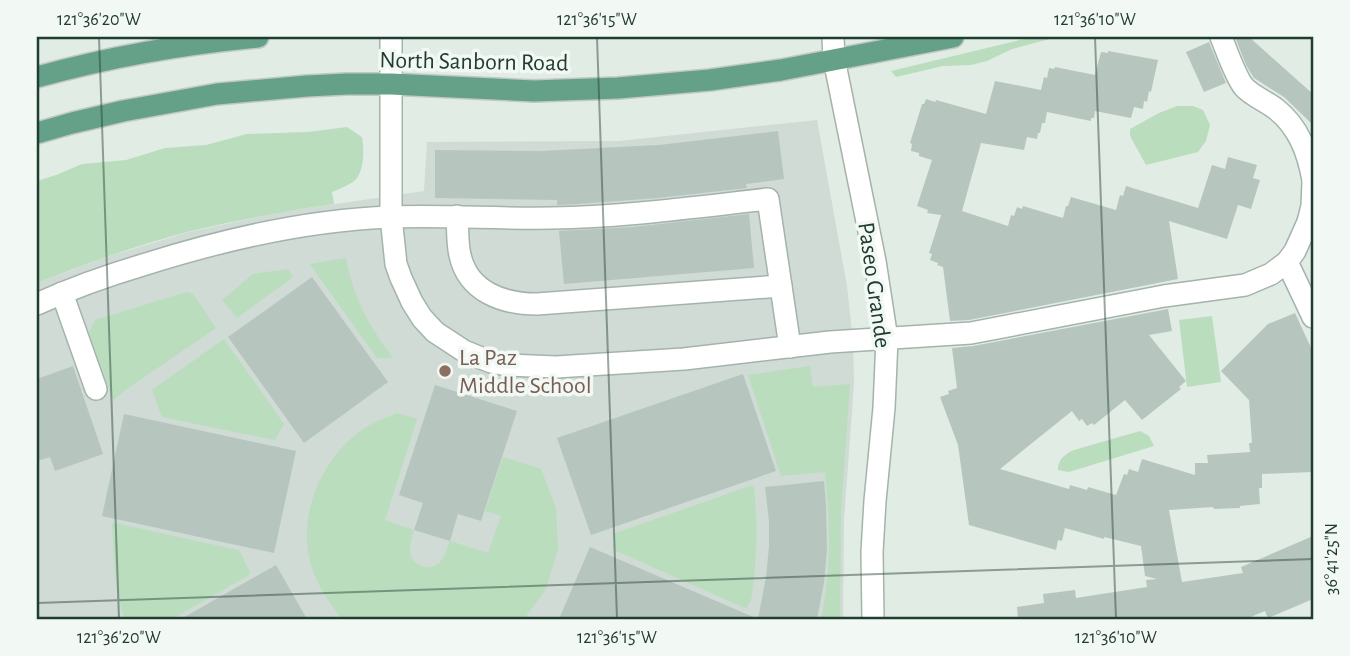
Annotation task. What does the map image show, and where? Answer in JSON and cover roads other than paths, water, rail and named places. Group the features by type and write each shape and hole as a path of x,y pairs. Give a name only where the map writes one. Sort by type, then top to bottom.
{"main road":[{"path":"37,76 114,58 211,41 258,37"},
{"name":"North Sanborn Road","path":"37,133 123,111 217,94 307,86 391,84 534,91 618,88 781,70 953,37"}],"street":[{"path":"391,37 391,217 396,264 404,287 422,318 448,342 477,357 507,365 556,366 684,359 830,342 996,329 1164,296 1230,288 1259,280 1287,262 1295,251 1311,221 1313,181 1306,150 1291,123 1276,109 1242,86 1221,37"},
{"name":"Paseo Grande","path":"833,37 834,59 875,261 887,339 884,408 875,500 873,619"},
{"path":"37,304 120,272 222,242 302,227 391,217 551,218 670,210 768,199 790,347"},
{"path":"457,216 460,256 469,277 490,295 519,304 781,286"},
{"path":"1287,262 1313,317"},
{"path":"62,293 96,389"}],"place":[{"name":"La Paz Middle School","path":"445,371"}]}
